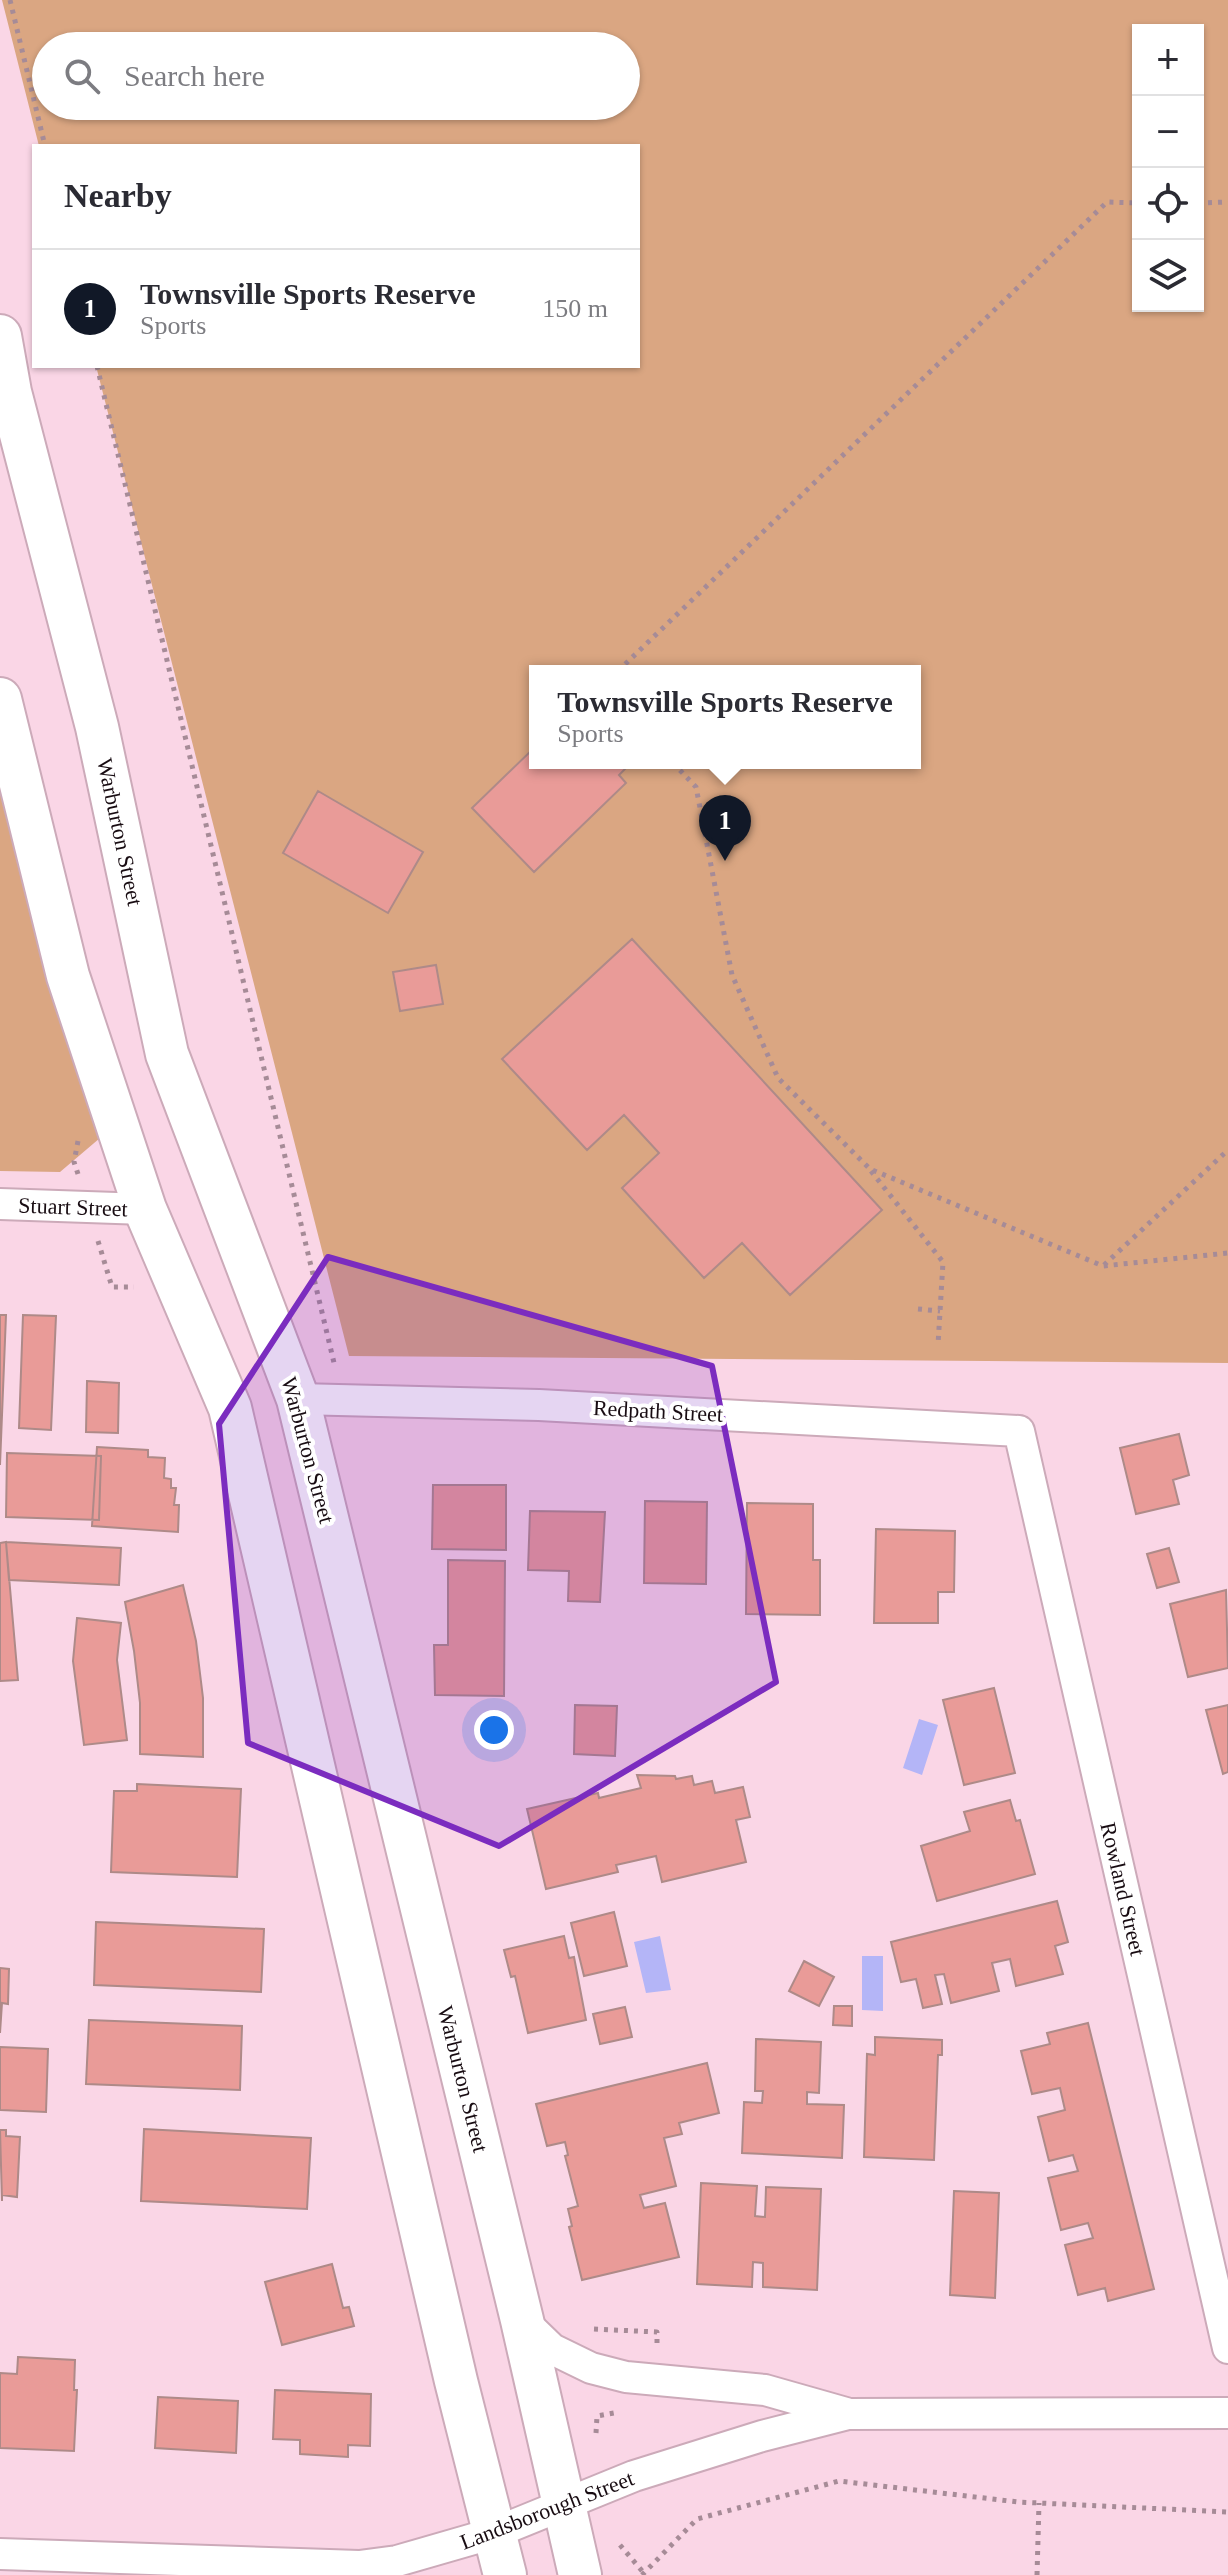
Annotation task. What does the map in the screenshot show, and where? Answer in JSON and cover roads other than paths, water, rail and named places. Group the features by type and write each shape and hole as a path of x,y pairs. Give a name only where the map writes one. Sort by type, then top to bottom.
{"main road":[{"name":"Warburton Street","path":"0,336 10,392 97,727 167,1054 298,1399 522,2320 580,2575"},
{"path":"0,699 68,976 145,1209 230,1408 456,2381 505,2575"}],"street":[{"name":"Stuart Street","path":"0,1204 145,1209"},
{"name":"Redpath Street","path":"298,1399 539,1405 1019,1431"},
{"name":"Rowland Street","path":"1019,1431 1228,2348"},
{"name":"Landsborough Street","path":"522,2320 552,2349 591,2368 626,2377 765,2390 848,2414"},
{"name":"Landsborough Street","path":"0,2554 359,2566 397,2561 494,2533 676,2463 762,2436 848,2414 1228,2413"}],"water":[{"path":"919,1719 938,1725 922,1775 903,1768"},
{"path":"660,1936 671,1990 646,1993 634,1942"},
{"path":"862,1956 883,1956 883,2011 862,2010"}],"place":[{"name":"Townsville Sports Reserve","path":"725,861"}]}
